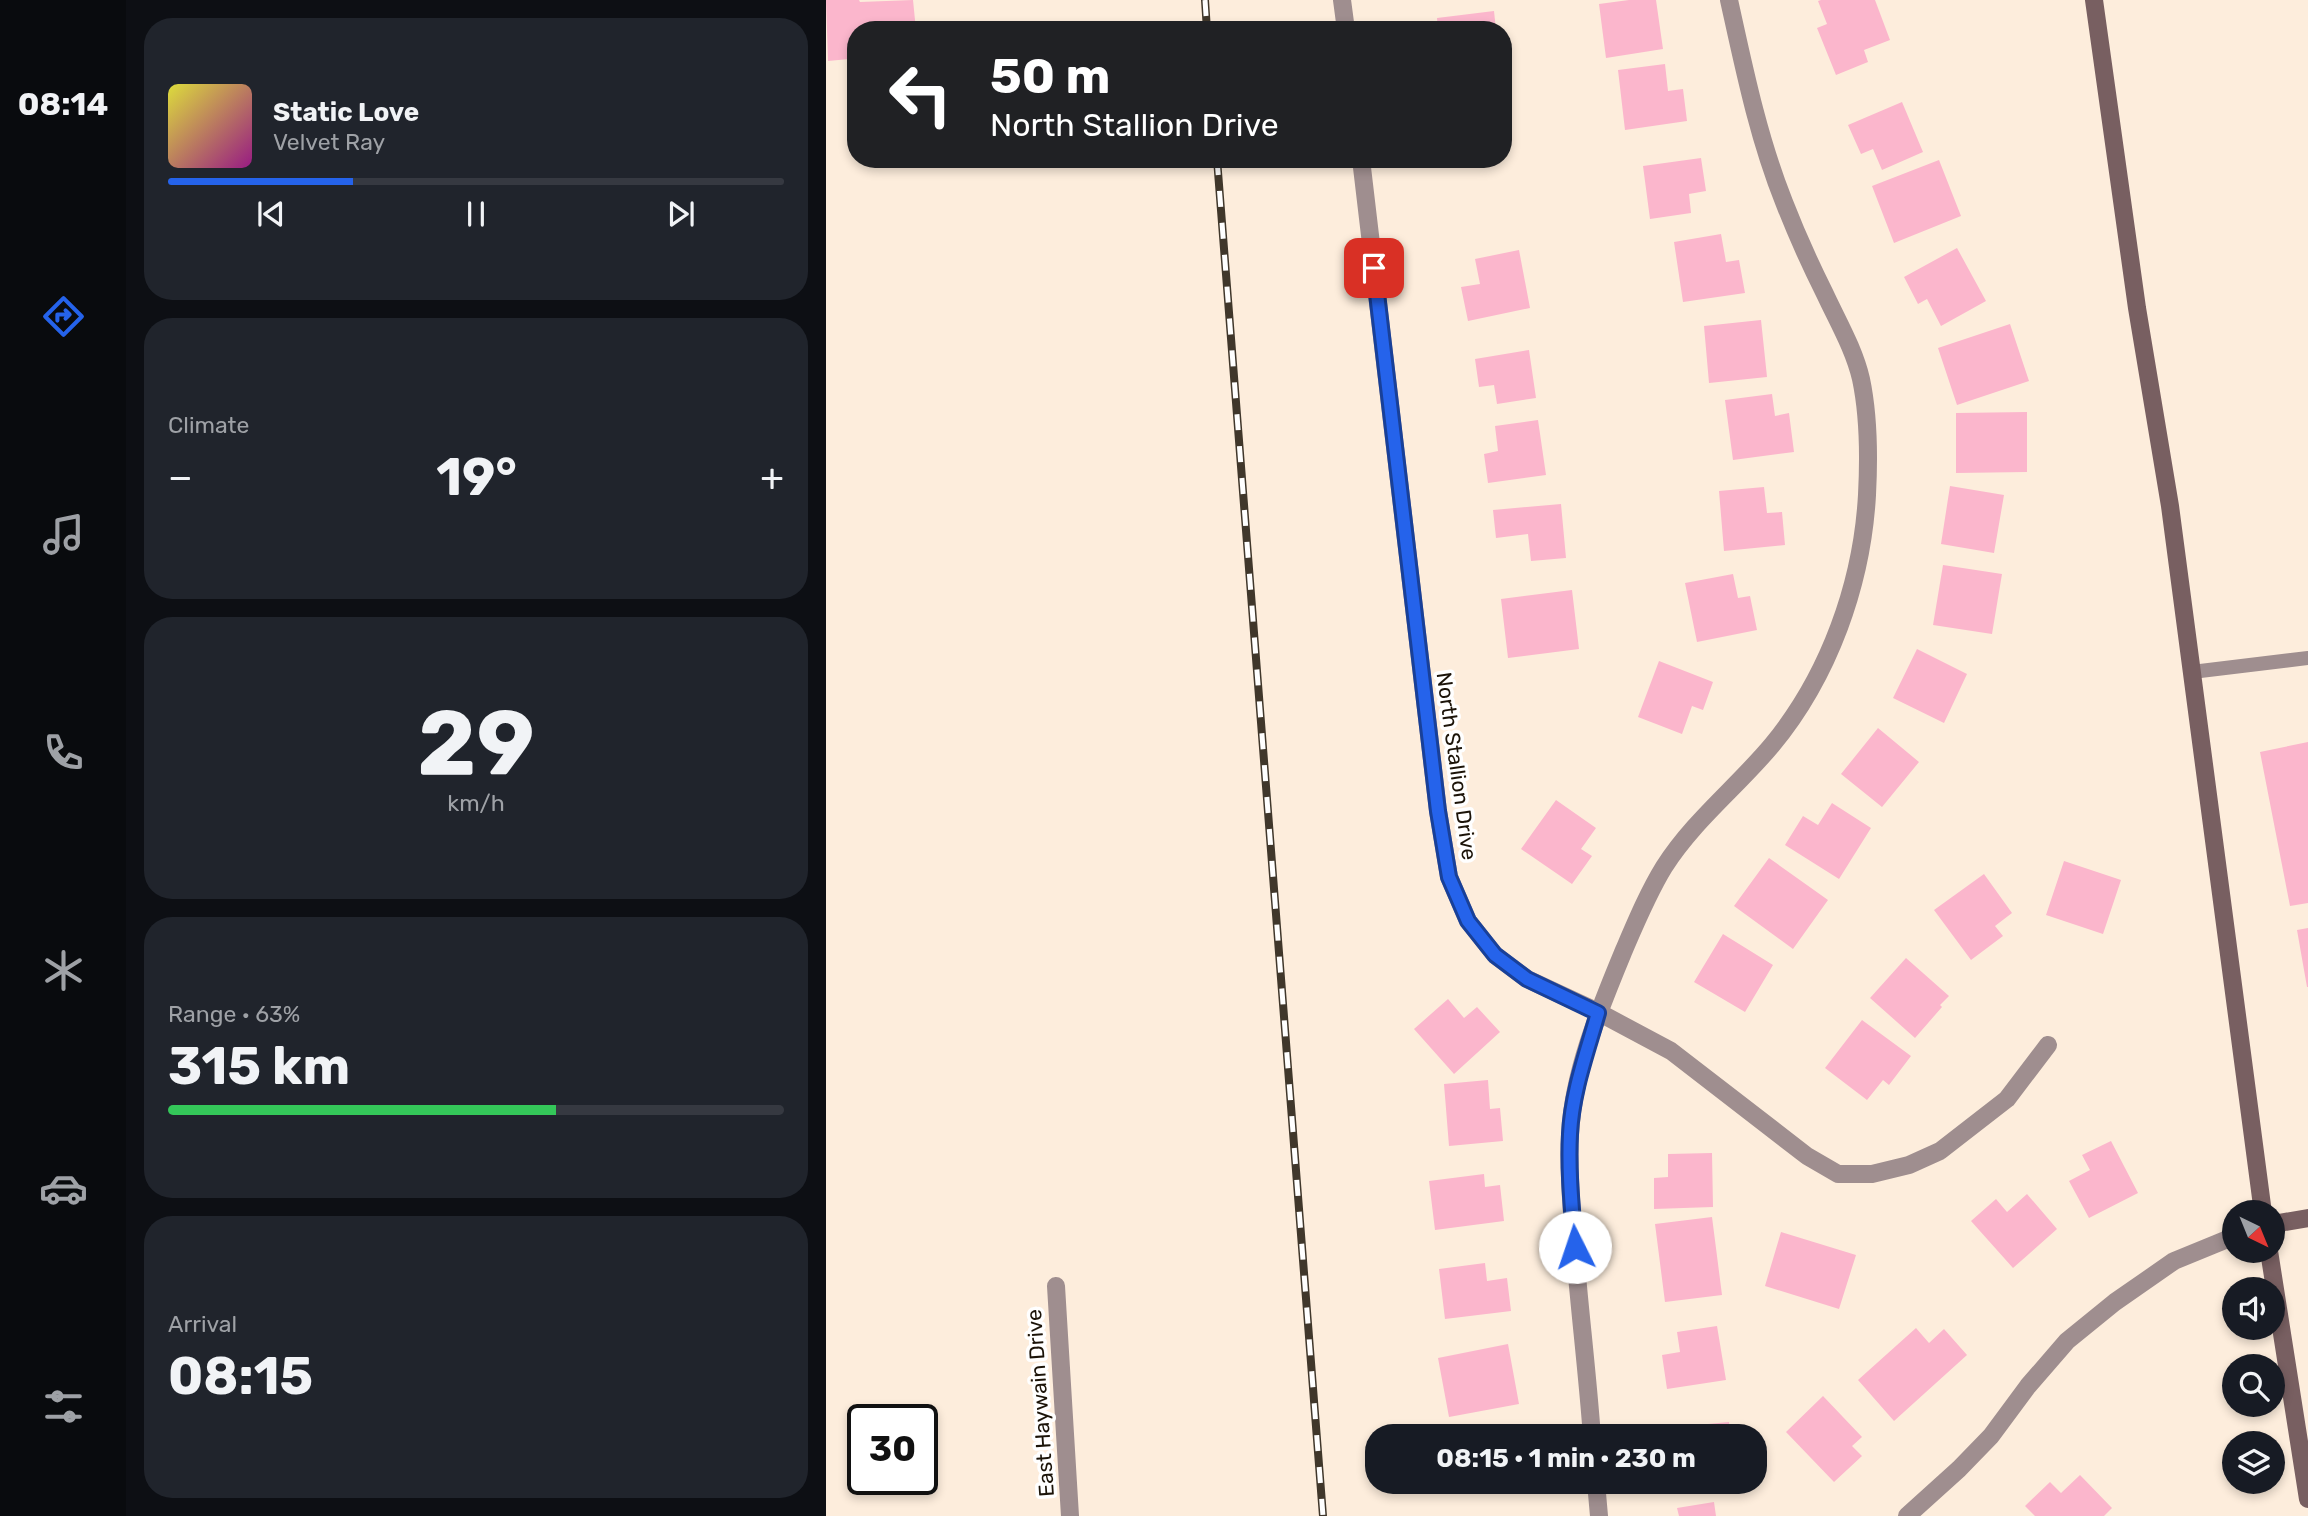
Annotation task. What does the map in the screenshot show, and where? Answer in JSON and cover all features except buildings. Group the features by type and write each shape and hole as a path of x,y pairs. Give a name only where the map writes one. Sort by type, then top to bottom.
{"main road":[{"path":"2094,0 2137,307 2170,506 2261,1200"},
{"path":"2286,1222 2308,1218"},
{"path":"2271,1264 2308,1499"}],"street":[{"path":"1342,0 1345,21"},
{"path":"1591,1424 1569,1172 1570,1132 1576,1091 1598,1013 1640,911 1664,867 1696,824 1772,745 1798,708 1819,671 1839,629 1852,591 1867,498 1867,415 1861,378 1852,349 1783,199 1753,105 1729,0"},
{"name":"North Stallion Drive","path":"1362,168 1438,811 1449,877 1468,921 1495,955 1527,979 1671,1051 1807,1156 1838,1174 1872,1174 1909,1165 1940,1150 2007,1099 2048,1045"},
{"path":"1907,1516 1991,1436 2067,1341 2174,1261 2222,1241"},
{"name":"East Haywain Drive","path":"1056,1286 1070,1516"},
{"path":"1597,1494 1598,1516"}],"lane":[{"path":"2192,672 2308,658"}],"railway":[{"path":"1205,0 1206,21"},
{"path":"1218,168 1323,1516"}],"route":[{"path":"1374,268 1438,811 1449,877 1468,921 1495,955 1527,979 1598,1013 1576,1091 1570,1132 1569,1172 1575,1247"}]}
